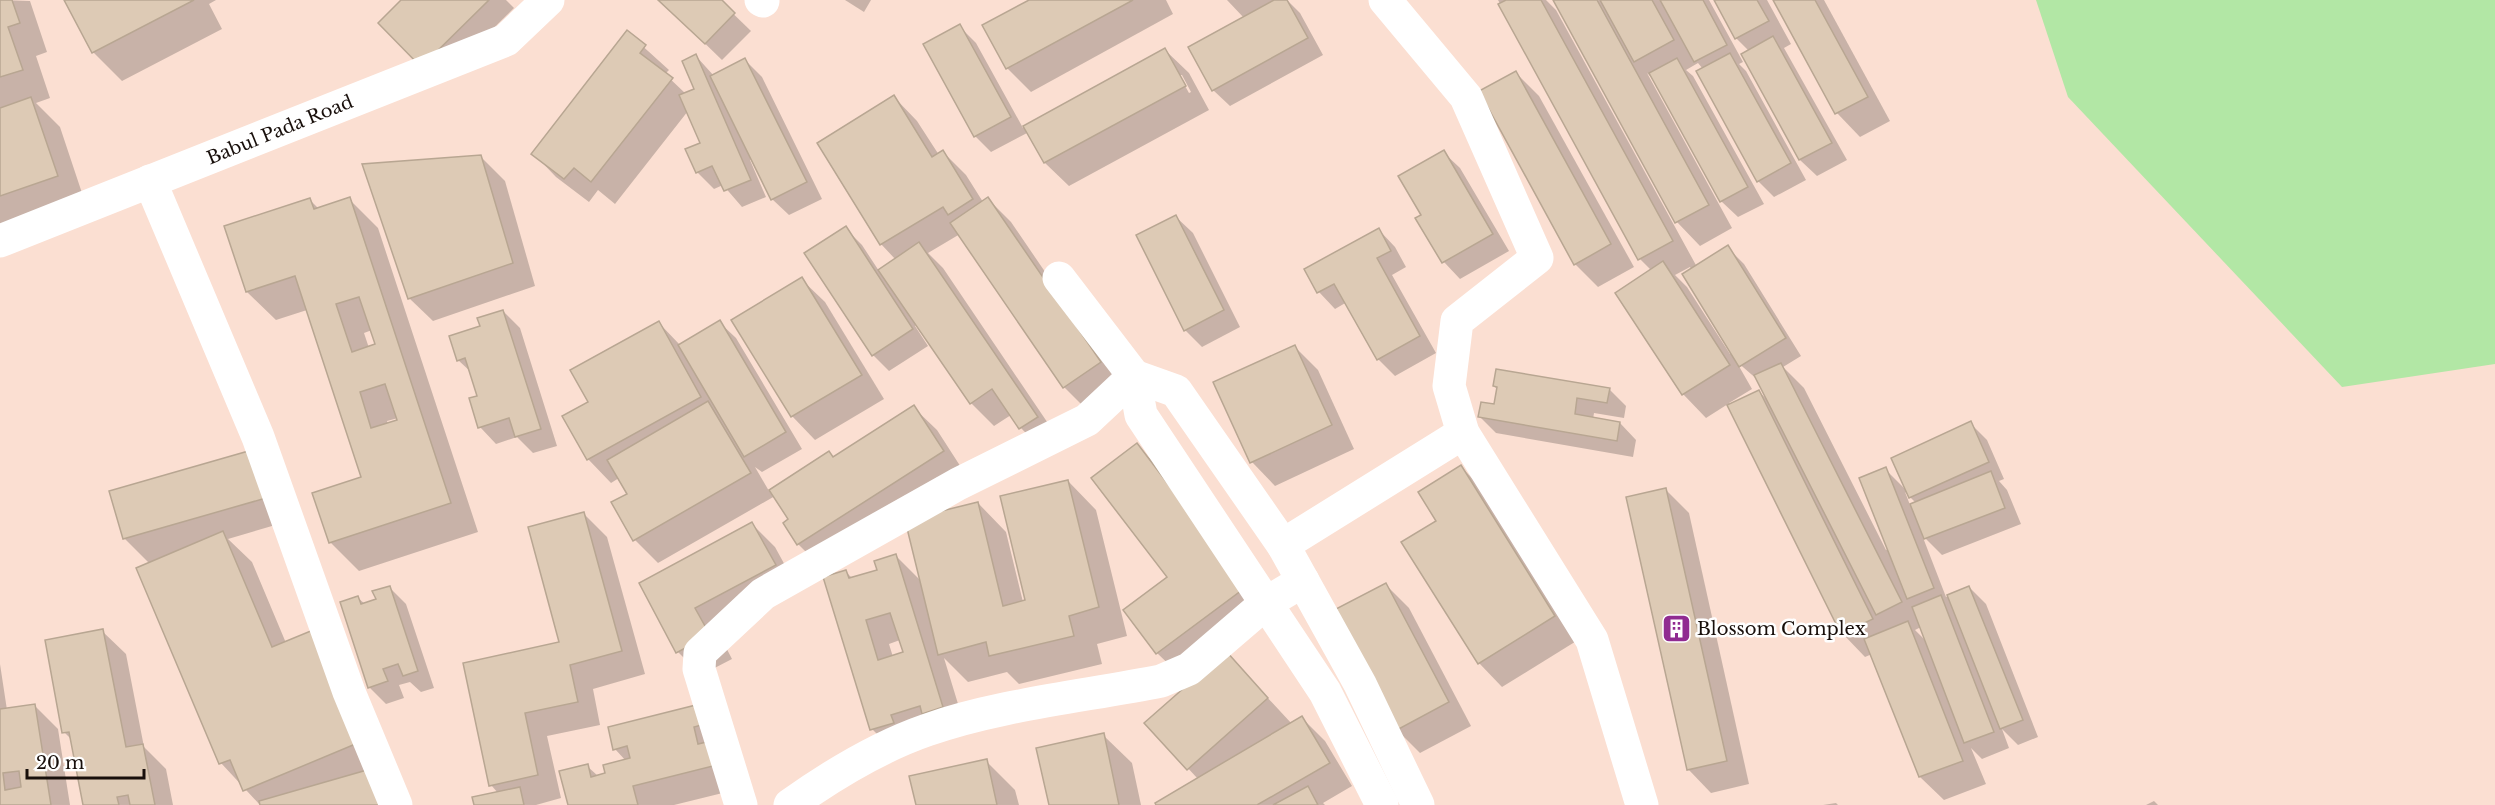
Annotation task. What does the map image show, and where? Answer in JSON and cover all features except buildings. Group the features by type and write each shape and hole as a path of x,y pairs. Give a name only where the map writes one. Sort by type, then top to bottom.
{"street":[{"name":"Babul Pada Road","path":"0,241 506,40 548,0"},
{"path":"1385,0 1466,97 1537,258 1457,321 1449,386 1463,433 1592,640 1642,805"},
{"path":"150,181 258,437 349,692 396,805"},
{"path":"1059,278 1134,376 1141,415 1325,692 1382,805"},
{"path":"1134,376 1176,391 1283,544 1360,684 1418,805"},
{"path":"741,805 699,669 700,653 763,594 958,484 1087,420 1134,376"},
{"path":"1283,544 1463,433"},
{"path":"790,805 834,773 926,730 971,717 1161,681 1189,669 1266,603 1303,581"}],"green space":[{"path":"2036,0 2495,0 2495,364 2342,387 2068,97"}],"place":[{"name":"Blossom Complex","path":"1676,629"}]}
